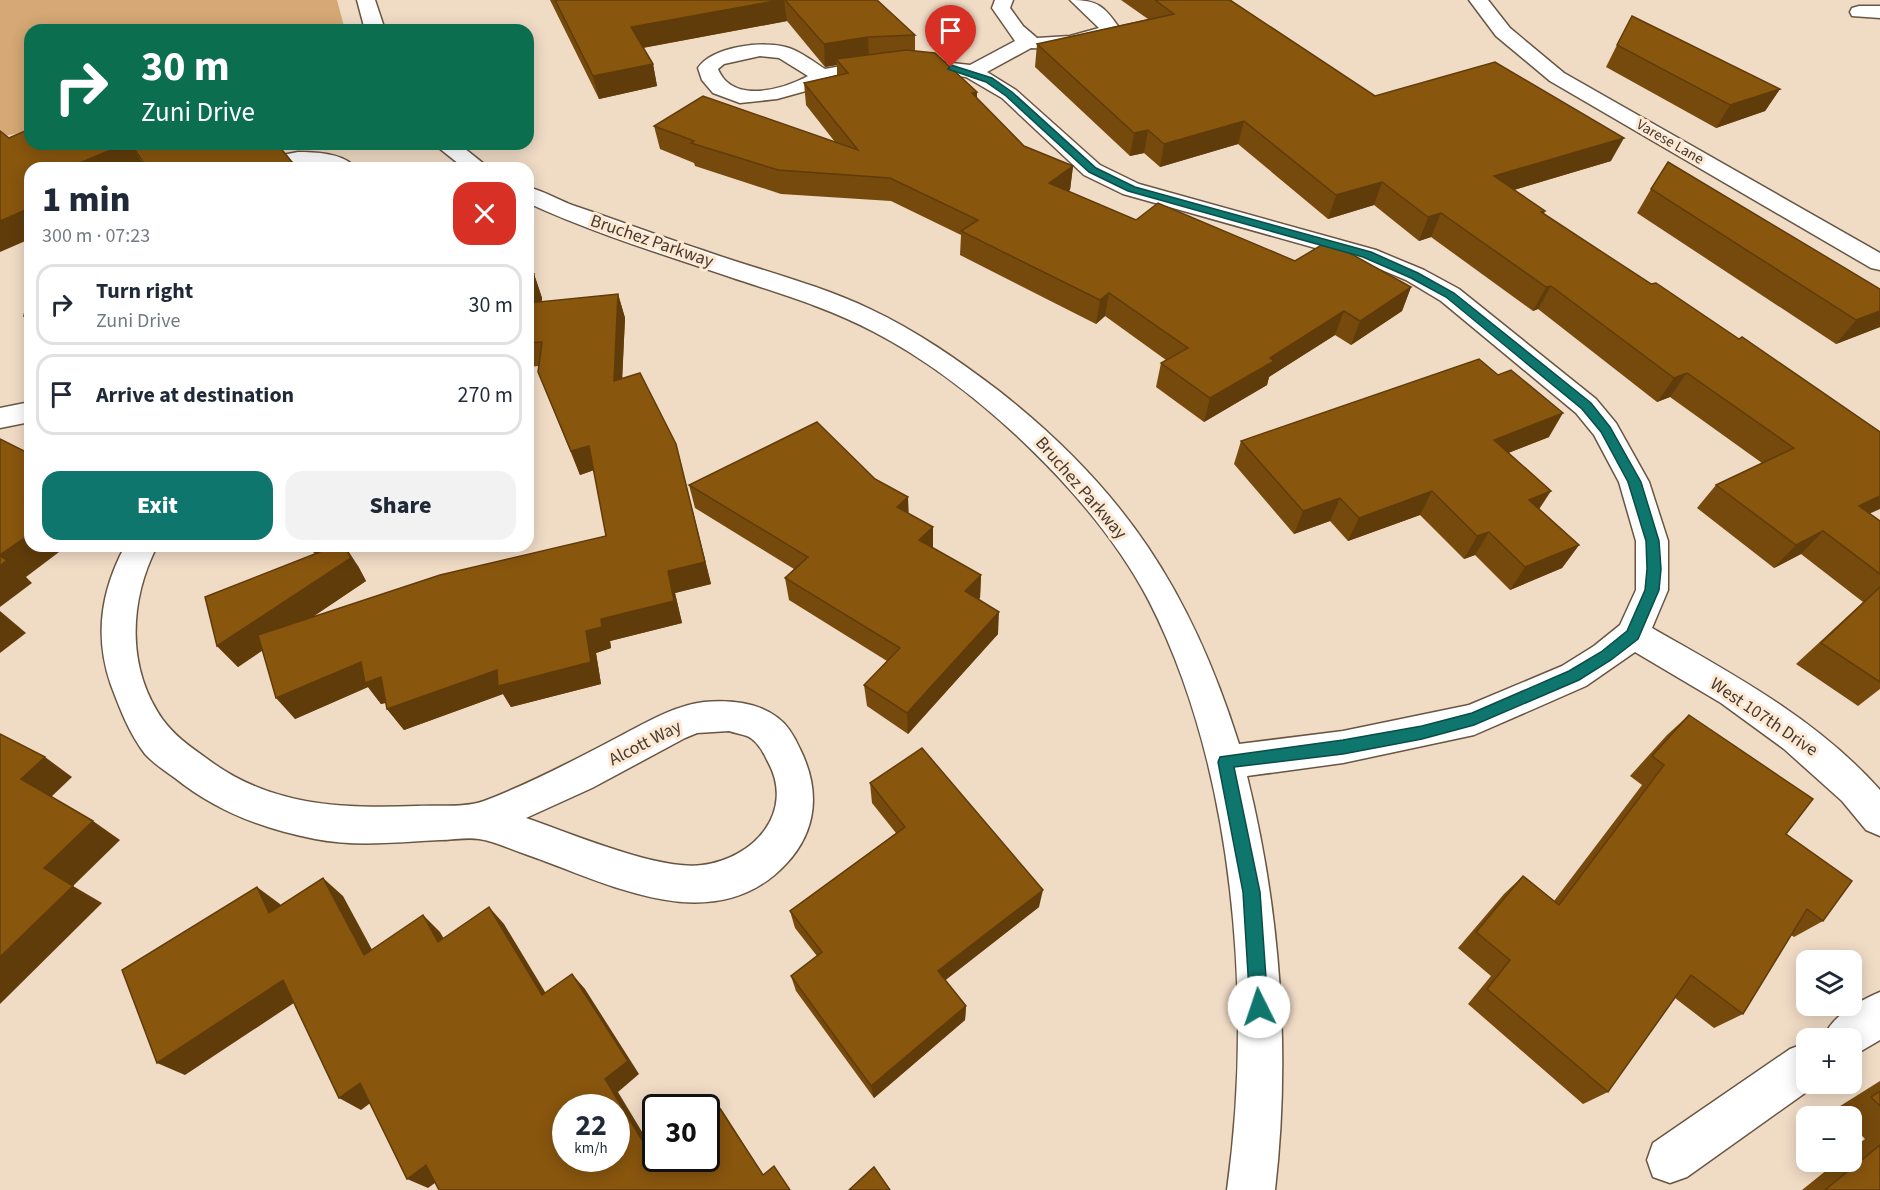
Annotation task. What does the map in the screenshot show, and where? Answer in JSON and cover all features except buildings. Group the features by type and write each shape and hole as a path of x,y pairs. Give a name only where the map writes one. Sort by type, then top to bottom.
{"street":[{"path":"366,0 373,24"},
{"path":"1004,0 1001,8 1029,41 1043,44 1065,43 1107,33 1110,29 1109,24 1079,0"},
{"name":"Varese Lane","path":"1478,0 1503,32 1557,77 1880,263"},
{"path":"1859,12 1880,12"},
{"path":"973,72 1029,41"},
{"path":"822,76 784,53 770,50 717,59 708,68 718,86 727,93 744,98 770,95 814,83 822,76 869,67 907,64 951,67 973,72 1009,94 1092,170 1131,189 1367,255 1414,275 1450,295 1587,406 1606,430 1634,482 1652,541 1654,569 1652,590 1633,634 1606,656 1574,676 1474,719 1422,732 1343,747 1226,762"},
{"path":"452,150 465,162"},
{"path":"279,162 324,158 332,162"},
{"name":"Bruchez Parkway","path":"534,197 666,246 806,292 875,321 939,360 1028,428 1097,501 1134,549 1169,610 1196,671 1226,762 1251,892 1259,1007 1260,1089 1251,1190"},
{"path":"0,418 24,413"},
{"name":"Alcott Way","path":"138,552 131,565 117,616 117,639 122,666 142,720 160,746 216,788 247,803 317,822 362,826 480,821 634,873 676,883 700,885 740,874 769,856 784,840 795,816 798,798 791,766 773,736 766,730 759,725 729,716 697,718 672,727 579,776 480,821"},
{"name":"West 107th Drive","path":"1633,634 1689,666 1787,730 1831,764 1880,817"},
{"path":"1860,1028 1880,1014"},
{"path":"1670,1160 1796,1072"}],"shaded area":[{"path":"0,0 337,0 343,24 24,24 24,132 0,137"}],"route":[{"path":"951,67 973,72 989,80 1009,94 1092,170 1131,189 1367,255 1414,275 1450,295 1587,406 1606,430 1634,482 1652,541 1654,569 1652,590 1633,634 1606,656 1574,676 1474,719 1422,732 1343,747 1226,762 1251,892 1259,1007"}]}
